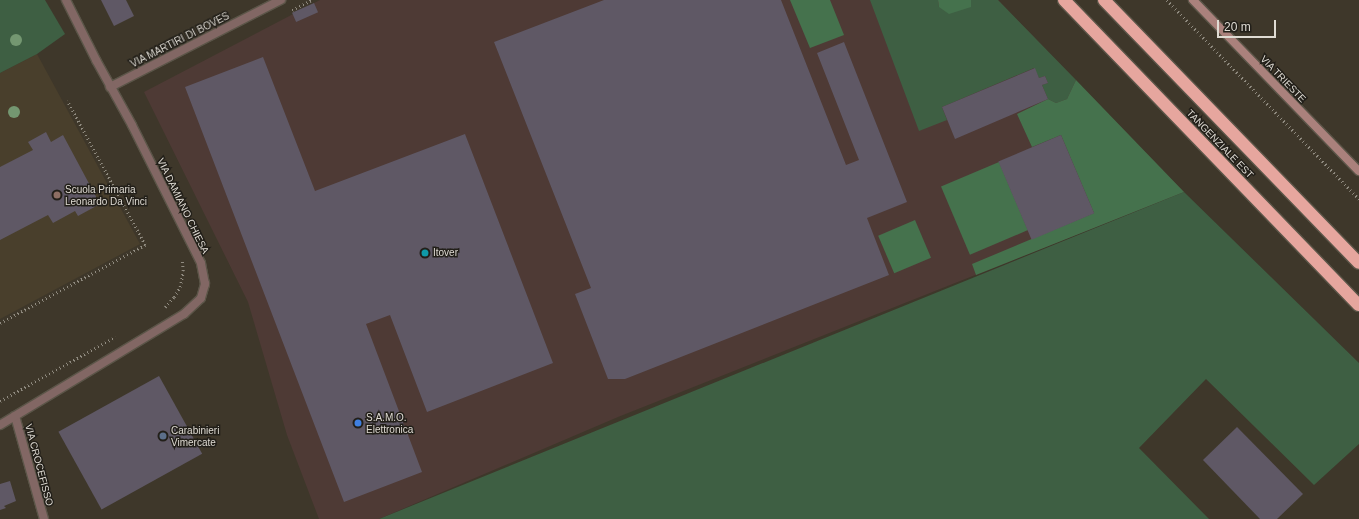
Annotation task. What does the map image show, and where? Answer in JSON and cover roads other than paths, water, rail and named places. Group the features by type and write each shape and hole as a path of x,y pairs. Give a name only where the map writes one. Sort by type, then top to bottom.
{"highway":[{"name":"TANGENZIALE EST","path":"1064,0 1359,305"},
{"name":"TANGENZIALE EST","path":"1104,0 1359,263"}],"street":[{"name":"VIA DAMIANO CHIESA","path":"0,424 184,314 201,298 205,284 201,263 132,125 110,87 66,0"},
{"name":"VIA MARTIRI DI BOVES","path":"110,87 281,0"},
{"name":"VIA TRIESTE","path":"1193,0 1359,171"},
{"name":"VIA CROCEFISSO","path":"15,416 44,519"}],"place":[{"name":"Scuola Primaria Leonardo Da Vinci","path":"57,195"},
{"name":"Itover","path":"425,253"},
{"name":"S.A.M.O. Elettronica","path":"358,423"},
{"name":"Carabinieri Vimercate","path":"163,436"}]}
